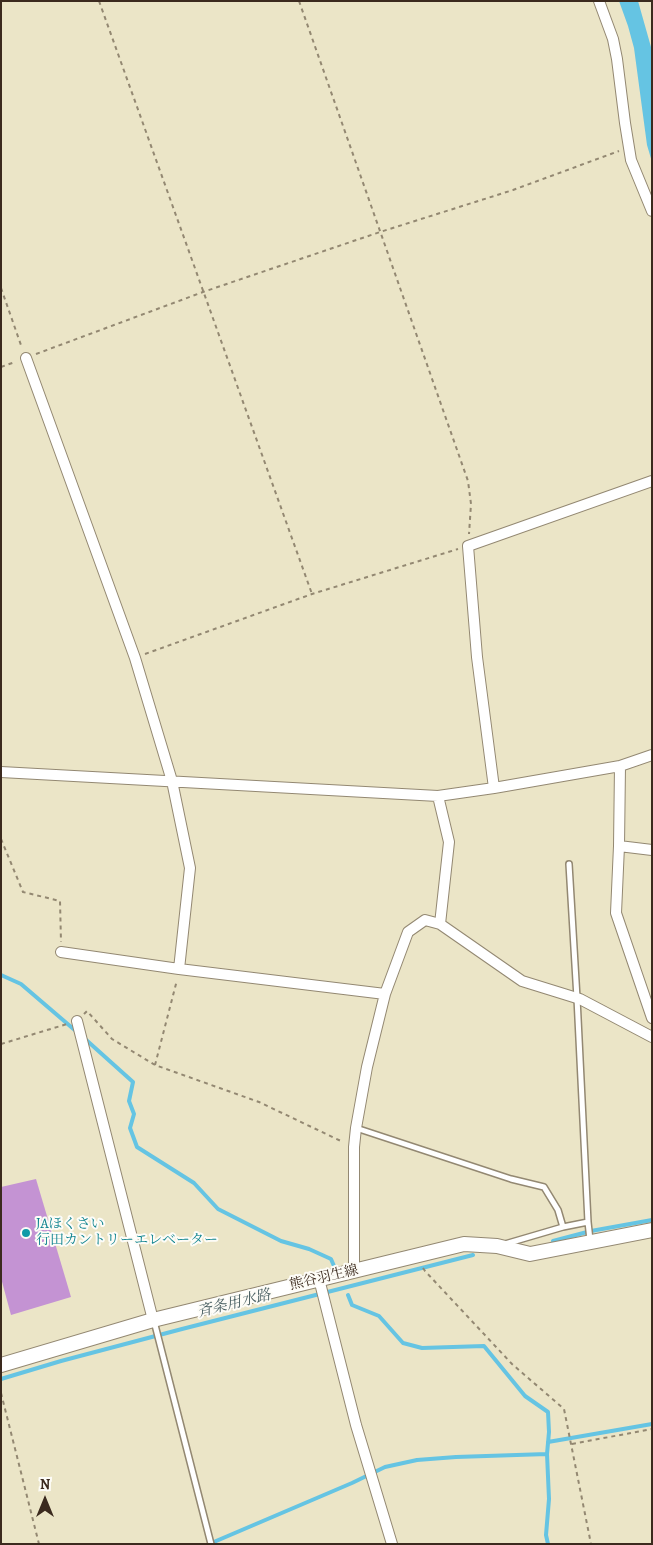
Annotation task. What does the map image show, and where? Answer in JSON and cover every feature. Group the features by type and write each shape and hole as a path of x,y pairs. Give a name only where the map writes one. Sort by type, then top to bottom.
{"main road":[{"name":"熊谷羽生線","path":"1,1365 154,1322 354,1270 464,1244 497,1246 530,1254 652,1230"}],"street":[{"path":"599,1 613,39 629,148 652,211"},
{"path":"26,358 135,658 172,781 190,868 179,970"},
{"path":"494,788 478,657 468,546 652,481"},
{"path":"1,772 438,796 620,766 652,755"},
{"path":"620,766 616,913 652,1018"},
{"path":"438,796 449,842 440,924"},
{"path":"619,846 652,850"},
{"path":"354,1270 354,1147 356,1128 367,1067 385,994 408,932 425,920 440,924 522,981 577,998 652,1037"},
{"path":"61,952 179,970 385,994"},
{"path":"78,1025 154,1322"},
{"path":"319,1280 372,1482 392,1544"}],"lane":[{"path":"569,864 590,1241"},
{"path":"356,1128 511,1179 544,1187 558,1210 563,1227"},
{"path":"497,1246 563,1227 588,1223"},
{"path":"154,1322 211,1544"}],"path":[{"path":"100,1 312,594"},
{"path":"135,658 312,594 468,546 471,504 468,481 299,1"},
{"path":"1,366 203,292 380,232 513,190 629,148"},
{"path":"1,288 26,358"},
{"path":"1,838 22,892 60,901 61,952"},
{"path":"179,970 155,1065 259,1102 354,1147"},
{"path":"425,1271 512,1364 564,1409 591,1544"},
{"path":"1,1393 39,1544"},
{"path":"572,1443 652,1429"}],"water":[{"path":"619,1 638,1 651,47 652,162 647,145 634,48"}],"building":[{"name":"JAほくさい 行田カントリーエレベーター","path":"36,1179 71,1297 11,1315 1,1278 1,1187"}],"waterway":[{"path":"1,975 21,984 77,1032"},
{"path":"84,1038 133,1082 129,1101 134,1114 130,1128 137,1147 194,1183 218,1209 281,1241 309,1249 331,1259 334,1266"},
{"name":"斉条用水路","path":"553,1241 591,1231 652,1220"},
{"name":"斉条用水路","path":"1,1379 182,1329 473,1255"},
{"path":"348,1295 352,1305 379,1316 403,1343 422,1348 484,1346 525,1396 548,1412 549,1499 546,1535 548,1544"},
{"path":"548,1442 652,1424"},
{"path":"209,1544 385,1467 417,1460 547,1454"}],"place":[{"name":"JAほくさい 行田カントリーエレベーター","path":"26,1233"}]}
